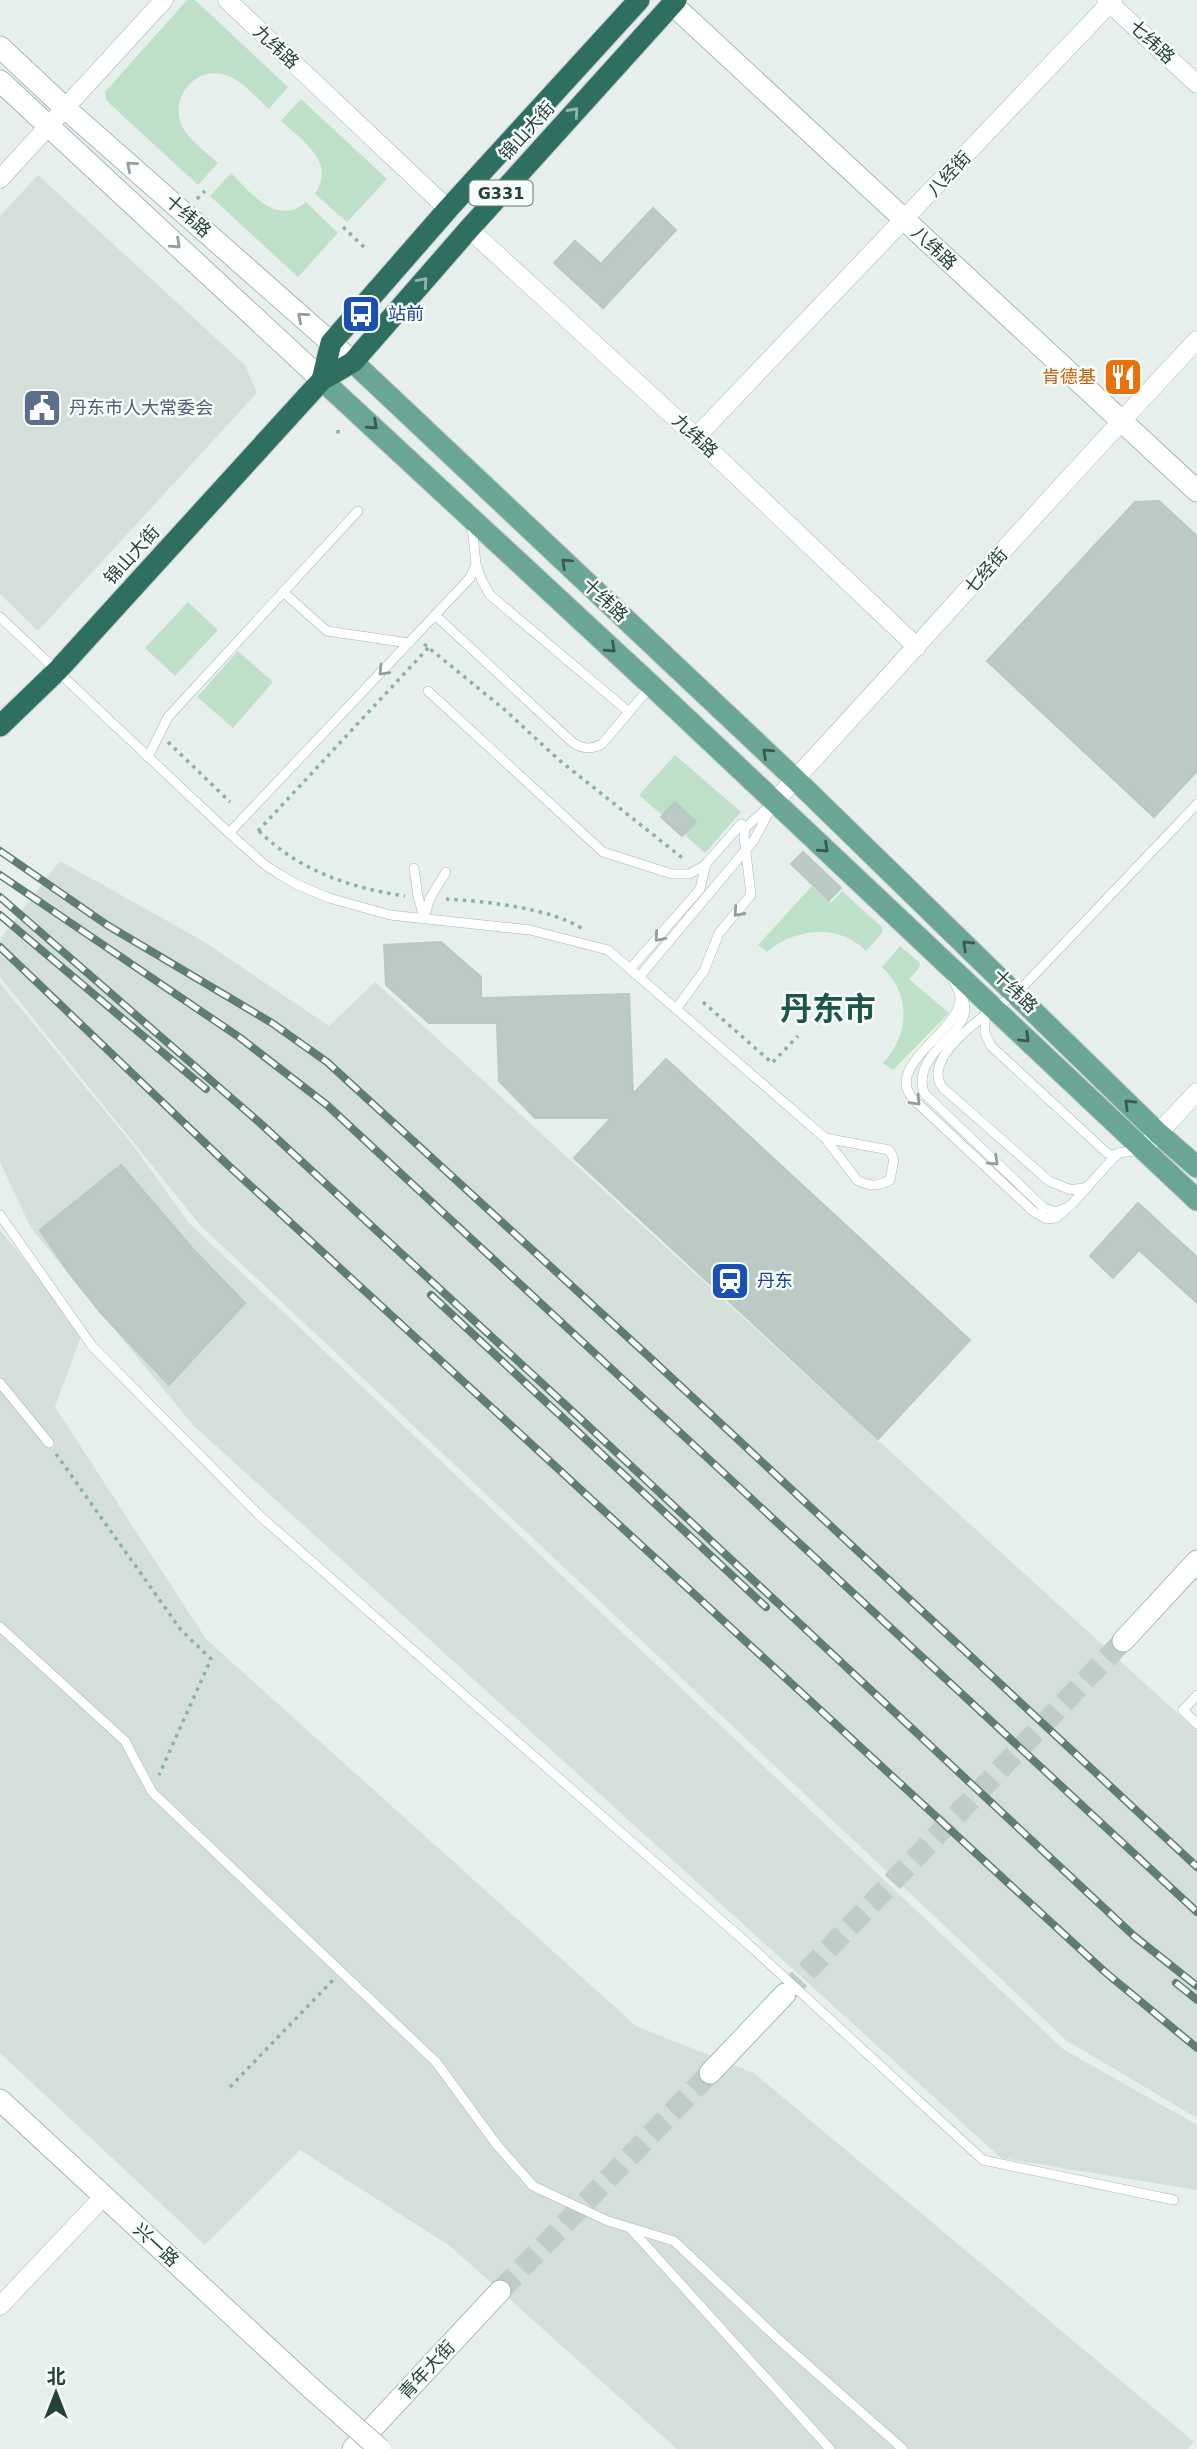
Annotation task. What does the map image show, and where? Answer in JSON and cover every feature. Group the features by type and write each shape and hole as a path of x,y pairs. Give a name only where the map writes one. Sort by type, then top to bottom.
{"highway":[{"name":"锦山大街","path":"322,380 331,343 448,209 639,0"},
{"name":"锦山大街","path":"0,726 58,670 322,380 353,362 674,2"}],"main road":[{"name":"十纬路","path":"353,362 795,779 1158,1133 1197,1167"},
{"name":"十纬路","path":"322,380 944,961 989,1012 1197,1200"}],"street":[{"path":"0,179 164,0"},
{"name":"九纬路","path":"227,0 448,209"},
{"name":"七纬路","path":"1110,1 1197,84"},
{"name":"八经街","path":"696,437 905,220 1110,1"},
{"name":"八纬路","path":"674,2 1197,491"},
{"name":"十纬路","path":"0,47 65,108 353,362"},
{"name":"十纬路","path":"0,81 322,380"},
{"name":"九纬路","path":"469,229 696,437 917,648"},
{"name":"七经街","path":"774,802 1197,340"},
{"path":"1142,1149 1197,1092"},
{"path":"1123,1641 1197,1560"},
{"path":"710,2073 785,1994"},
{"name":"兴一路","path":"0,2100 380,2449"},
{"path":"0,2306 104,2196"},
{"name":"青年大街","path":"353,2449 500,2291"}],"lane":[{"path":"148,757 168,717 358,511"},
{"path":"470,516 476,542 476,564 490,595 629,712"},
{"path":"229,833 470,578 476,564"},
{"path":"283,592 327,631 411,641"},
{"path":"435,615 575,745 589,748 599,746 651,685"},
{"path":"0,617 265,865 310,891 370,911 501,925 608,950 825,1138 857,1180 876,1185 890,1180 894,1159 889,1150 825,1138"},
{"path":"428,691 603,852 672,874 690,874 707,862 741,824 745,828 751,895 719,933 704,971 676,1009"},
{"path":"745,828 774,802"},
{"path":"640,976 754,840 774,802"},
{"path":"1088,1187 1071,1190 1049,1181 940,1084 937,1072 944,1053 989,1012 1017,993 1197,804"},
{"path":"631,968 700,889 707,862"},
{"path":"414,868 424,918"},
{"path":"424,918 430,898 446,872"},
{"path":"944,961 965,1004 964,1016 926,1062 921,1081 926,1096 1044,1208 1057,1212 1071,1205"},
{"path":"959,992 960,1004 957,1012 911,1065 905,1081 909,1094 1034,1212 1043,1218 1053,1219 1071,1205 1116,1156 1142,1149"},
{"path":"989,1012 985,1033 990,1046 1107,1153 1116,1156"},
{"path":"0,1215 92,1346 260,1516 748,1944 984,2160 1174,2200"},
{"path":"0,1383 49,1443"},
{"path":"0,1627 125,1741 152,1792 436,2062 497,2145 533,2186 608,2221 674,2241 776,2337 903,2449"},
{"path":"1197,1695 1183,1710 1197,1724"},
{"path":"629,2227 830,2449"}],"path":[{"path":"196,201 205,191"},
{"path":"343,228 366,249"},
{"path":"338,430 338,437"},
{"path":"411,641 429,646 505,709 559,761 688,865"},
{"path":"258,831 429,646"},
{"path":"166,741 230,802"},
{"path":"252,825 285,855 312,870 367,888 409,896"},
{"path":"437,899 487,902 550,916 582,927 588,935 587,943"},
{"path":"704,1002 772,1063 798,1036"},
{"path":"49,1443 181,1630 211,1659 152,1792"},
{"path":"230,2087 341,1970"}],"shaded area":[{"path":"38,175 245,365 257,393 38,631 0,594 0,216"},
{"path":"60,861 203,941 329,1026 375,982 1197,1731 1197,2118 1067,2041 200,1225 0,977 0,939"},
{"path":"0,983 132,1144 189,1223 1063,2049 1197,2125 1197,2190 1001,2158 193,1425 31,1228 0,1162"},
{"path":"0,1230 83,1331 55,1407 206,1639 636,2026 754,2073 1194,2442 1187,2449 677,2449 450,2246 300,2150 205,2245 0,2053"}],"green space":[{"path":"187,0 195,0 288,87 269,109 243,85 226,75 204,75 187,87 179,106 183,128 195,143 218,163 198,185 110,104 105,92"},
{"path":"301,99 387,179 347,222 315,194 321,183 319,162 307,144 281,121"},
{"path":"231,173 256,198 275,209 295,209 306,202 338,233 298,277 210,196"},
{"path":"188,602 218,630 175,676 145,648"},
{"path":"238,651 273,682 233,728 197,697"},
{"path":"675,755 741,812 705,853 684,834 696,822 675,803 662,815 639,795"},
{"path":"812,886 831,903 842,891 883,928 882,933 866,951 843,936 816,932 790,938 767,952 758,945"},
{"path":"900,946 920,963 909,979 949,1013 893,1070 883,1063 898,1040 902,1027 902,1002 898,989 882,967"}],"building":[{"path":"653,208 676,230 603,308 554,263 575,241 601,264"},
{"path":"1159,501 1197,536 1197,771 1154,817 987,661 1135,502"},
{"path":"675,802 696,822 682,836 661,817"},
{"path":"803,852 841,888 829,900 791,864"},
{"path":"441,942 481,977 481,998 629,994 633,1094 666,1059 970,1340 878,1439 574,1158 611,1118 535,1118 499,1081 497,1023 429,1023 386,985 384,945"},
{"path":"121,1165 192,1248 245,1303 169,1385 101,1313 40,1230"},
{"path":"1138,1203 1197,1257 1197,1303 1139,1250 1113,1278 1090,1256"}],"tunnel":[{"path":"785,1994 1123,1641"},
{"path":"500,2291 710,2073"}],"railway":[{"path":"0,851 107,925 272,1023 327,1062 645,1353 1197,1867"},
{"path":"0,875 239,1037 327,1105 1197,1912"},
{"path":"0,897 260,1123 1134,1936 1197,1986"},
{"path":"0,915 206,1089"},
{"path":"0,947 229,1166 1105,1972 1197,2048"},
{"path":"431,1295 766,1607"},
{"path":"1176,1983 1197,2000"}],"place":[{"name":"站前","path":"361,314"},
{"name":"肯德基","path":"1123,377"},
{"name":"丹东市人大常委会","path":"42,408"},
{"name":"丹东","path":"730,1281"}],"district":[{"name":"丹东市","path":"828,1009"}]}
